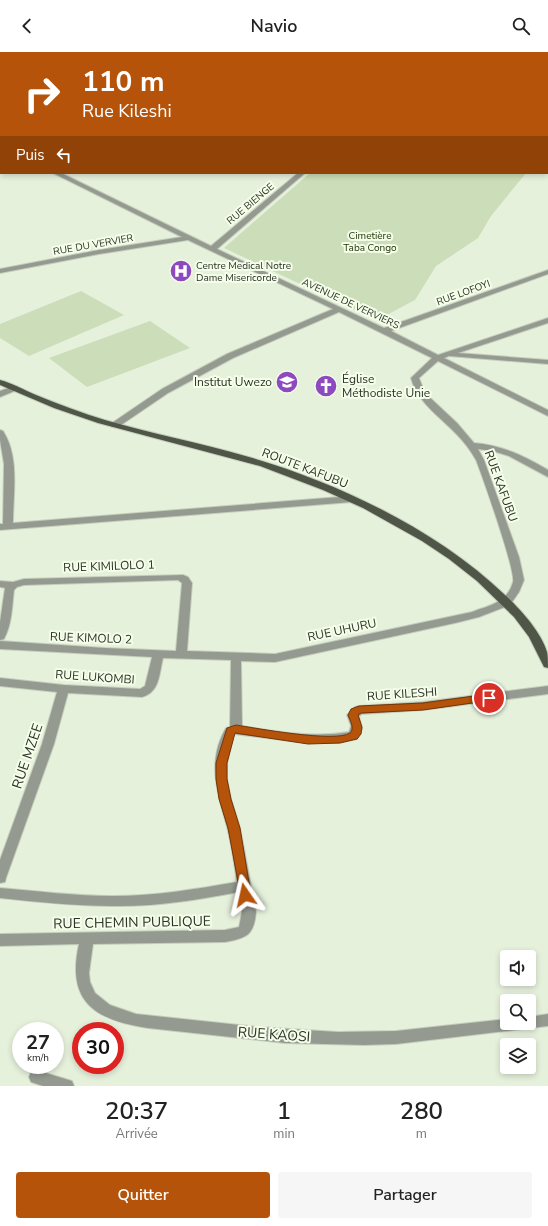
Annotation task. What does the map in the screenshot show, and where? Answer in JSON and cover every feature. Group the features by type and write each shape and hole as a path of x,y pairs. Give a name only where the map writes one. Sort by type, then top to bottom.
{"main road":[{"name":"ROUTE KAFUBU","path":"0,382 47,402 115,425 262,464 296,475 352,499 404,526 456,559 506,603 528,628 548,664"}],"street":[{"name":"AVENUE DE VERVIERS","path":"58,174 212,249 384,330 443,356 548,413"},
{"name":"RUE BIENGE","path":"212,249 301,174"},
{"name":"RUE DU VERVIER","path":"0,271 99,252 189,238"},
{"name":"RUE LOFOYI","path":"384,330 548,272"},
{"path":"115,425 165,391 230,356 340,309"},
{"path":"443,356 548,320"},
{"path":"443,356 548,362"},
{"name":"RUE KAFUBU","path":"443,356 425,368 415,378 418,389 422,395 472,446 480,460 519,575 519,580 514,592 506,603"},
{"path":"0,394 14,388"},
{"path":"0,432 6,443 9,464 4,527 352,499"},
{"path":"472,446 495,447 509,452 548,474"},
{"name":"RUE KIMILOLO 1","path":"13,584 24,582 91,579 170,577 184,579 187,583 181,654"},
{"path":"0,584 13,584"},
{"path":"0,636 6,620 9,590 13,584"},
{"name":"RUE UHURU","path":"181,654 275,658 286,657 369,637 455,620 475,615 506,603"},
{"name":"RUE KIMOLO 2","path":"0,645 106,652 181,654"},
{"name":"RUE LUKOMBI","path":"0,682 142,693 150,688 159,653"},
{"path":"236,656 236,729"},
{"name":"RUE MZEE","path":"0,878 48,744 64,688"},
{"name":"RUE KILESHI","path":"236,729 308,740 340,739 353,736 357,732 353,715 359,710 423,706 548,690"},
{"name":"RUE CHEMIN PUBLIQUE","path":"0,940 225,936 240,934 244,931 248,926 249,912 234,828 225,799 221,779 221,763 228,735 230,731 236,729"},
{"path":"0,893 86,901 115,901 208,893 244,886"},
{"name":"RUE KAOSI","path":"87,939 82,964 84,987 96,1004 116,1016 225,1031 352,1038 389,1038 500,1026"},
{"path":"536,1021 548,1020"},
{"path":"36,1077 67,1086"}],"green space":[{"name":"Cimetière Taba Congo","path":"309,174 525,174 491,216 478,238 436,266 415,300 381,318 351,308 224,248"},
{"path":"81,291 124,315 29,356 0,338 0,324"},
{"path":"150,321 190,348 87,387 49,358"}],"place":[{"name":"Centre Medical Notre Dame Misericorde","path":"181,271"},
{"name":"Institut Uwezo","path":"287,382"},
{"name":"Église Méthodiste Unie","path":"326,386"}],"route":[{"path":"245,895 234,828 225,799 221,779 221,763 230,731 236,729 286,738 308,740 340,739 353,736 357,732 353,715 359,710 423,706 489,698"}]}
